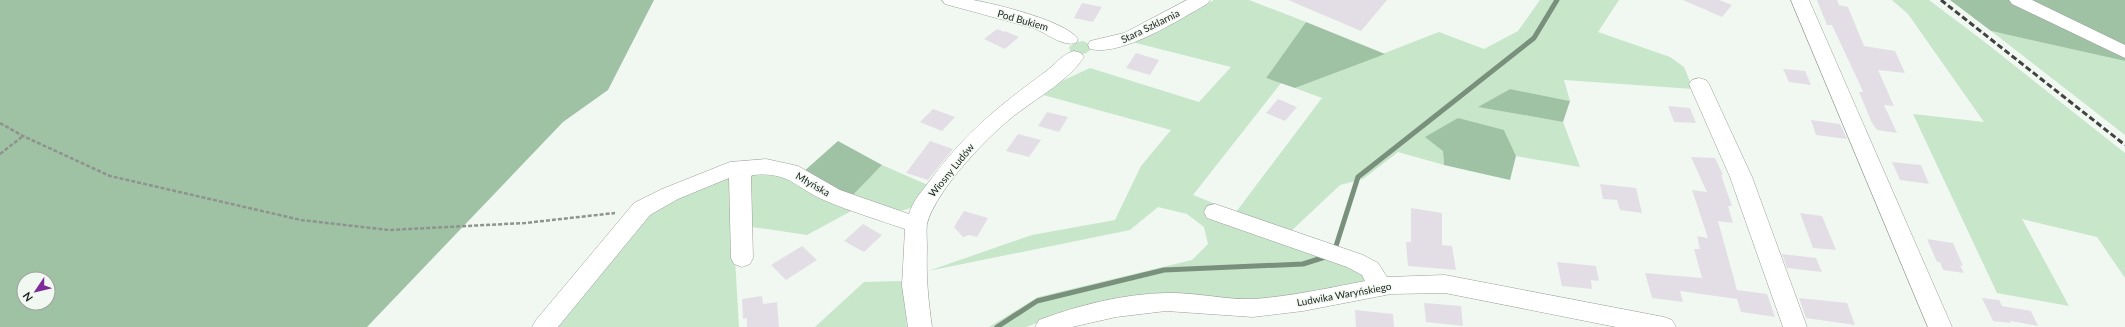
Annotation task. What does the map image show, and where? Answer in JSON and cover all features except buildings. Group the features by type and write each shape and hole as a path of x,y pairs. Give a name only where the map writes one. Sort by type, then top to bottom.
{"street":[{"name":"Pod Bukiem","path":"951,0 1054,29 1072,48"},
{"name":"Stara Szklarnia","path":"1072,48 1084,58 1096,52 1097,45 1130,38 1201,0"},
{"path":"1800,0 1940,327"},
{"path":"2018,0 2125,52"},
{"name":"Wiosny Ludów","path":"920,327 914,286 916,225 922,207 949,170 979,135 1001,115 1057,73 1072,48"},
{"path":"1699,84 1741,178 1795,327"},
{"name":"Młyńska","path":"544,327 642,209 670,194 730,169 766,166 791,171 832,195 916,225"},
{"path":"742,258 740,177 745,168"},
{"path":"1215,212 1355,261 1370,269 1382,287"},
{"name":"Ludwika Waryńskiego","path":"1047,327 1075,316 1116,308 1166,302 1252,308 1303,302 1382,287 1446,284 1661,327"}],"path":[{"path":"0,122 23,136 110,176 301,220 389,230 525,223 642,209"},
{"path":"0,154 23,136"}],"green space":[{"path":"0,0 654,0 608,90 563,122 367,327 0,327"},
{"path":"1214,0 1249,0 1306,22 1266,78 1281,83 1193,195 1236,212 1322,98 1295,88 1439,32 1484,49 1518,31 1540,0 1619,0 1598,32 1670,57 1684,67 1693,89 1564,80 1570,101 1510,89 1479,107 1563,122 1580,167 1516,156 1504,130 1443,151 1444,165 1398,152 1363,179 1340,185 1288,234 1362,270 1371,281 1307,296 1068,312 1026,327 989,327 1038,297 1192,260 1208,244 1204,227 1187,214 1158,207 1130,230 928,271 1032,235 1115,220 1141,166 1171,130 1036,93 1090,68 1199,102 1231,67 1132,42"},
{"path":"1892,0 1929,0 2125,153 2125,278 2097,237 2022,219 2069,306 1997,293 1913,114 1984,122 1908,14"},
{"path":"1950,0 2125,0 2125,61 1991,31"},
{"path":"1306,22 1385,54 1295,88 1266,78"},
{"path":"1991,31 2125,61 2125,135"},
{"path":"1083,41 1089,44 1091,48 1087,53 1079,54 1070,51 1069,47 1076,42"},
{"path":"1510,89 1570,101 1563,122 1478,107"},
{"path":"1458,118 1504,130 1516,156 1510,180 1444,165 1443,151 1425,137"},
{"path":"838,141 882,165 850,198 802,173"},
{"path":"882,165 930,186 915,205 900,211 891,211 874,207 850,198"},
{"path":"773,171 853,210 807,235 746,226 748,175"},
{"path":"734,174 733,224 739,327 549,327 646,210"},
{"path":"902,281 907,327 815,327 864,282"}],"waterway":[{"path":"1336,246 1358,177 1534,38 1557,0"},
{"path":"997,327 1037,301 1164,270 1303,264 1325,257"}],"railway":[{"path":"1941,0 2125,145"}]}
